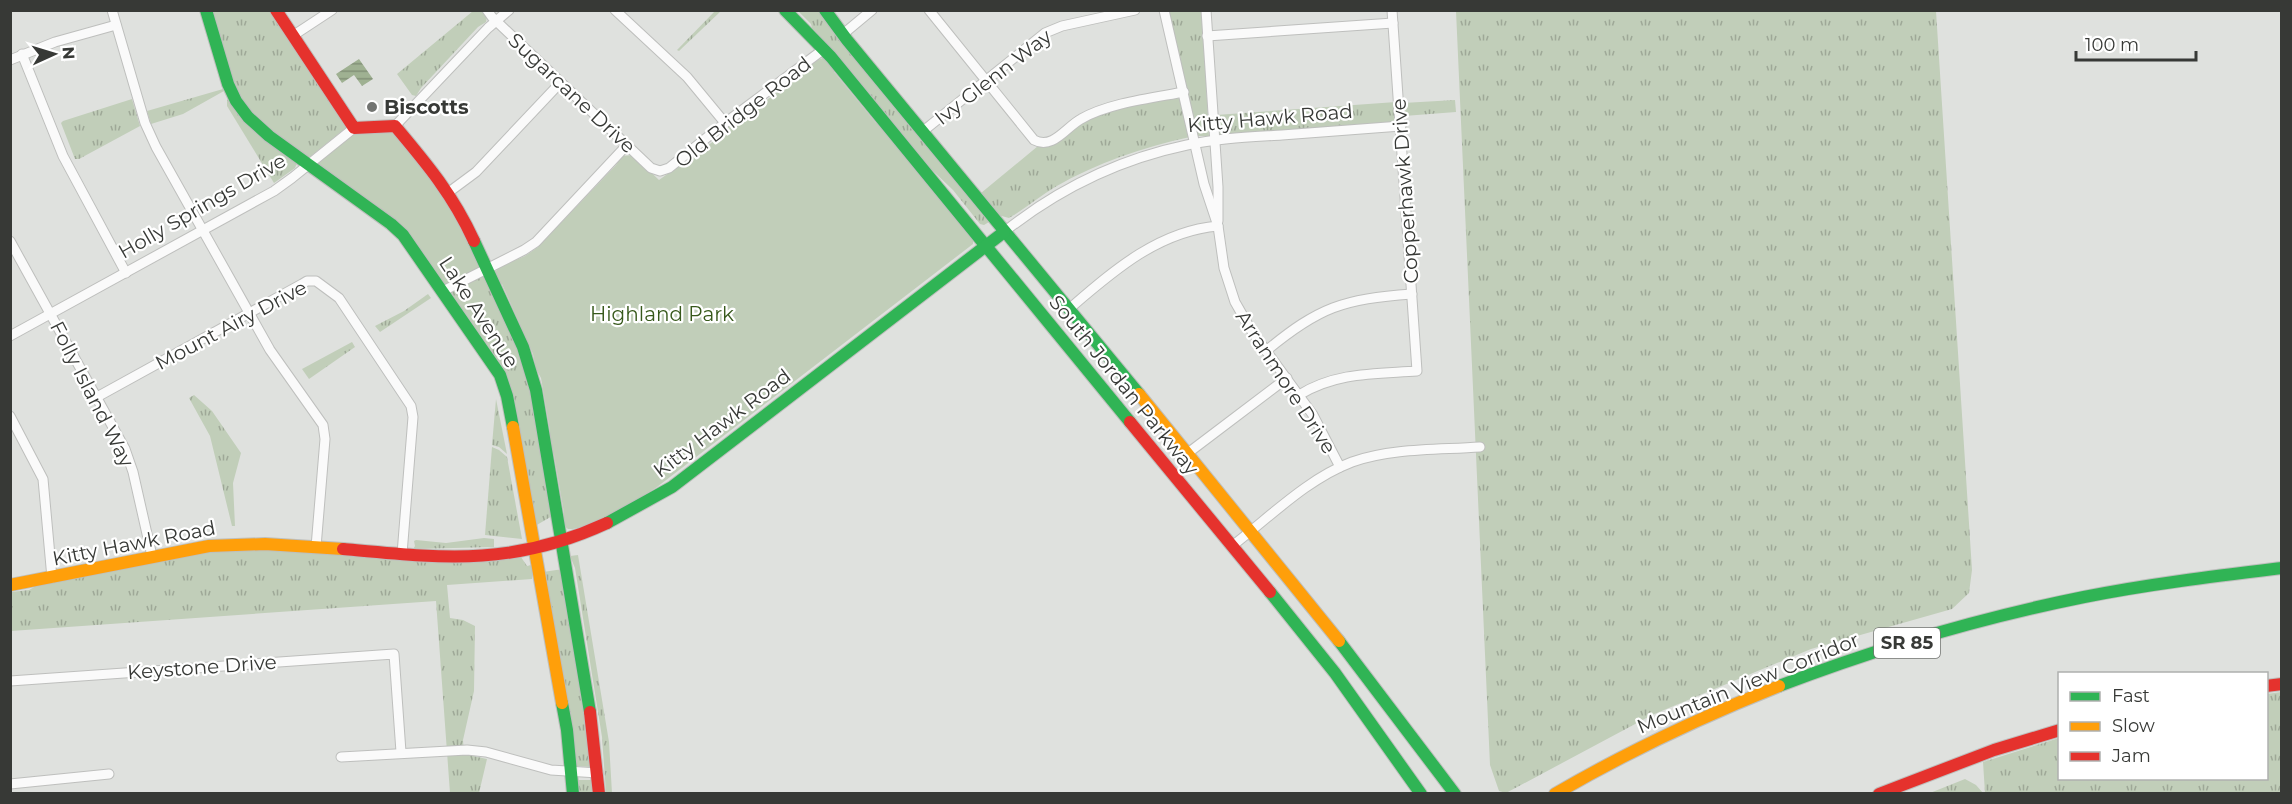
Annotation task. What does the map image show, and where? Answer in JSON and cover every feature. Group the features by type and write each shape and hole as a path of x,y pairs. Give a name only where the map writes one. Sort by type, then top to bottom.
{"main road":[{"name":"Lake Avenue","path":"206,10 225,75 236,101 255,124 397,230 415,250 497,369 503,382 534,548 569,744 573,794"},
{"path":"276,10 354,128 395,126"},
{"name":"South Jordan Parkway","path":"785,10 824,49 1326,661 1421,794"},
{"name":"South Jordan Parkway","path":"825,10 842,35 1188,453 1334,634 1455,794"},
{"name":"Lake Avenue","path":"395,126 449,192 462,214 532,371 594,735 598,794"},
{"name":"Kitty Hawk Road","path":"10,585 191,548 238,544 475,558 510,553 562,540 612,521 672,487 1004,232"},
{"name":"Mountain View Corridor","path":"1556,794 1643,746 1704,718 1790,682 1882,650 1970,624 2085,597 2166,583 2282,568"},
{"path":"1879,794 1994,750 2058,731"}],"street":[{"path":"112,10 145,123 156,147 270,350 317,416 325,432 316,547"},
{"path":"294,36 332,10"},
{"name":"Sugarcane Drive","path":"487,10 651,168 660,171"},
{"path":"395,126 509,10"},
{"path":"615,10 687,77 725,123"},
{"path":"842,35 872,10"},
{"path":"929,10 1035,140 1043,143 1053,141 1071,125 1093,113 1184,92"},
{"name":"Ivy Glenn Way","path":"922,132 1045,33 1062,26 1135,10"},
{"name":"Arranmore Drive","path":"1164,10 1204,184 1218,226"},
{"name":"Arranmore Drive","path":"1206,10 1218,187 1218,226 1224,268 1235,302 1251,330 1322,430 1340,467"},
{"name":"Copperhawk Drive","path":"1299,395 1320,384 1342,377 1417,371 1392,10"},
{"path":"1207,36 1393,22"},
{"path":"10,60 55,42 116,24"},
{"name":"Old Bridge Road","path":"660,171 669,168 824,49"},
{"path":"22,54 63,156 126,273"},
{"path":"449,192 476,172 561,82"},
{"name":"Kitty Hawk Road","path":"1004,232 1045,201 1083,180 1142,157 1215,140 1401,126"},
{"name":"Holly Springs Drive","path":"10,336 283,185 354,128"},
{"path":"443,291 536,242 627,145"},
{"path":"1069,309 1112,273 1161,242 1193,230 1218,226"},
{"name":"Folly Island Way","path":"10,241 128,456 152,556"},
{"name":"Mount Airy Drive","path":"97,397 305,282 320,283 342,301 409,400 413,417 402,554"},
{"path":"1266,351 1298,325 1329,308 1365,298 1412,294"},
{"path":"1188,453 1287,378"},
{"path":"10,416 44,479 52,578"},
{"path":"1232,546 1315,481 1340,467 1389,454 1480,447"},
{"name":"Keystone Drive","path":"10,681 394,654 401,752"},
{"path":"341,757 451,749 477,750 551,770 598,773"},
{"path":"10,784 109,774"}],"green space":[{"path":"210,11 272,11 347,127 307,157 260,123 236,93"},
{"path":"473,11 484,11 487,16 486,22 478,27 416,96 412,95 397,74"},
{"path":"715,11 721,11 679,51 677,50"},
{"path":"798,11 820,11 989,222 984,225 980,224"},
{"path":"1168,11 1202,11 1209,136 1197,136"},
{"path":"1456,11 1936,11 1972,570 1969,593 1952,609 1811,649 1652,715 1506,793 1499,791 1490,765"},
{"name":"Highland Park","path":"823,58 834,66 834,72 876,123 880,124 910,159 910,164 973,239 973,244 657,487 600,520 568,529 564,526 563,521 564,513 554,455 550,447 550,431 541,378 536,369 533,354 502,284 495,275 497,268 525,256 538,247 622,156 633,155 659,180 714,141 728,126 746,116 810,67 812,62"},
{"path":"223,89 224,91 183,114 151,124 147,111"},
{"path":"1175,97 1182,100 1190,137 1138,151 1087,170 1055,187 1009,218 998,215 981,193 1038,146 1054,143 1077,125 1089,119 1138,104"},
{"path":"132,99 140,126 79,159 75,159 61,123"},
{"path":"229,99 297,163 295,168 274,183 227,106"},
{"path":"1455,100 1456,112 1404,116 1403,103"},
{"path":"1396,102 1395,122 1219,135 1216,115"},
{"path":"394,131 448,196 481,267 445,285 413,242 318,165 356,132"},
{"path":"485,274 526,364 554,515 535,526 509,392 449,295 450,291"},
{"path":"428,294 431,298 380,332 375,326 404,311"},
{"path":"352,342 355,347 309,379 302,369"},
{"path":"194,395 212,411 241,453 233,483 235,526 232,526 210,436 189,398"},
{"path":"496,399 507,454 499,447 492,445"},
{"path":"492,447 507,457 522,539 485,535"},
{"path":"484,538 494,539 494,547 413,549 416,540 446,543"},
{"path":"259,548 377,557 521,557 527,566 533,565 532,579 447,585 450,618 463,620 475,626 474,691 463,740 464,754 487,759 479,793 450,793 436,601 11,631 11,592 204,551"},
{"path":"578,555 609,742 612,793 606,793 602,737 575,568 570,556"},
{"path":"563,569 590,738 592,767 576,766 543,572"},
{"path":"2281,692 2281,793 1985,793 1983,762 2058,738 2058,780 2268,780 2268,694"},
{"path":"1965,779 1976,785 1983,793 1930,793"},
{"path":"577,780 593,780 594,793 576,794"}],"shaded area":[{"path":"359,59 373,79 362,86 354,75 342,83 336,74"}],"traffic: fast":[{"path":"206,10 228,84 236,101 248,117 269,136 403,235 500,375 513,427"},
{"path":"785,10 831,57 1130,422"},
{"path":"825,10 847,40 1139,394"},
{"path":"607,523 672,487 1004,232"},
{"path":"474,241 523,347 536,390 590,712"},
{"path":"1779,686 1854,659 2006,614 2133,588 2282,568"},
{"path":"1270,592 1335,673 1421,794"},
{"path":"1339,641 1455,794"},
{"path":"562,703 573,794"}],"traffic: slow":[{"path":"1139,394 1339,641"},
{"path":"513,427 562,703"},
{"path":"10,585 209,546 265,544 343,549"},
{"path":"1555,794 1665,736 1779,686"}],"traffic: jam":[{"path":"276,10 354,128 395,126 448,194 474,241"},
{"path":"1130,422 1270,592"},
{"path":"343,549 445,556 508,553 540,547 607,523"},
{"path":"2268,686 2282,684"},
{"path":"590,712 599,794"},
{"path":"1879,794 1994,750 2058,731"}],"place":[{"name":"Biscotts","path":"372,107"}]}
